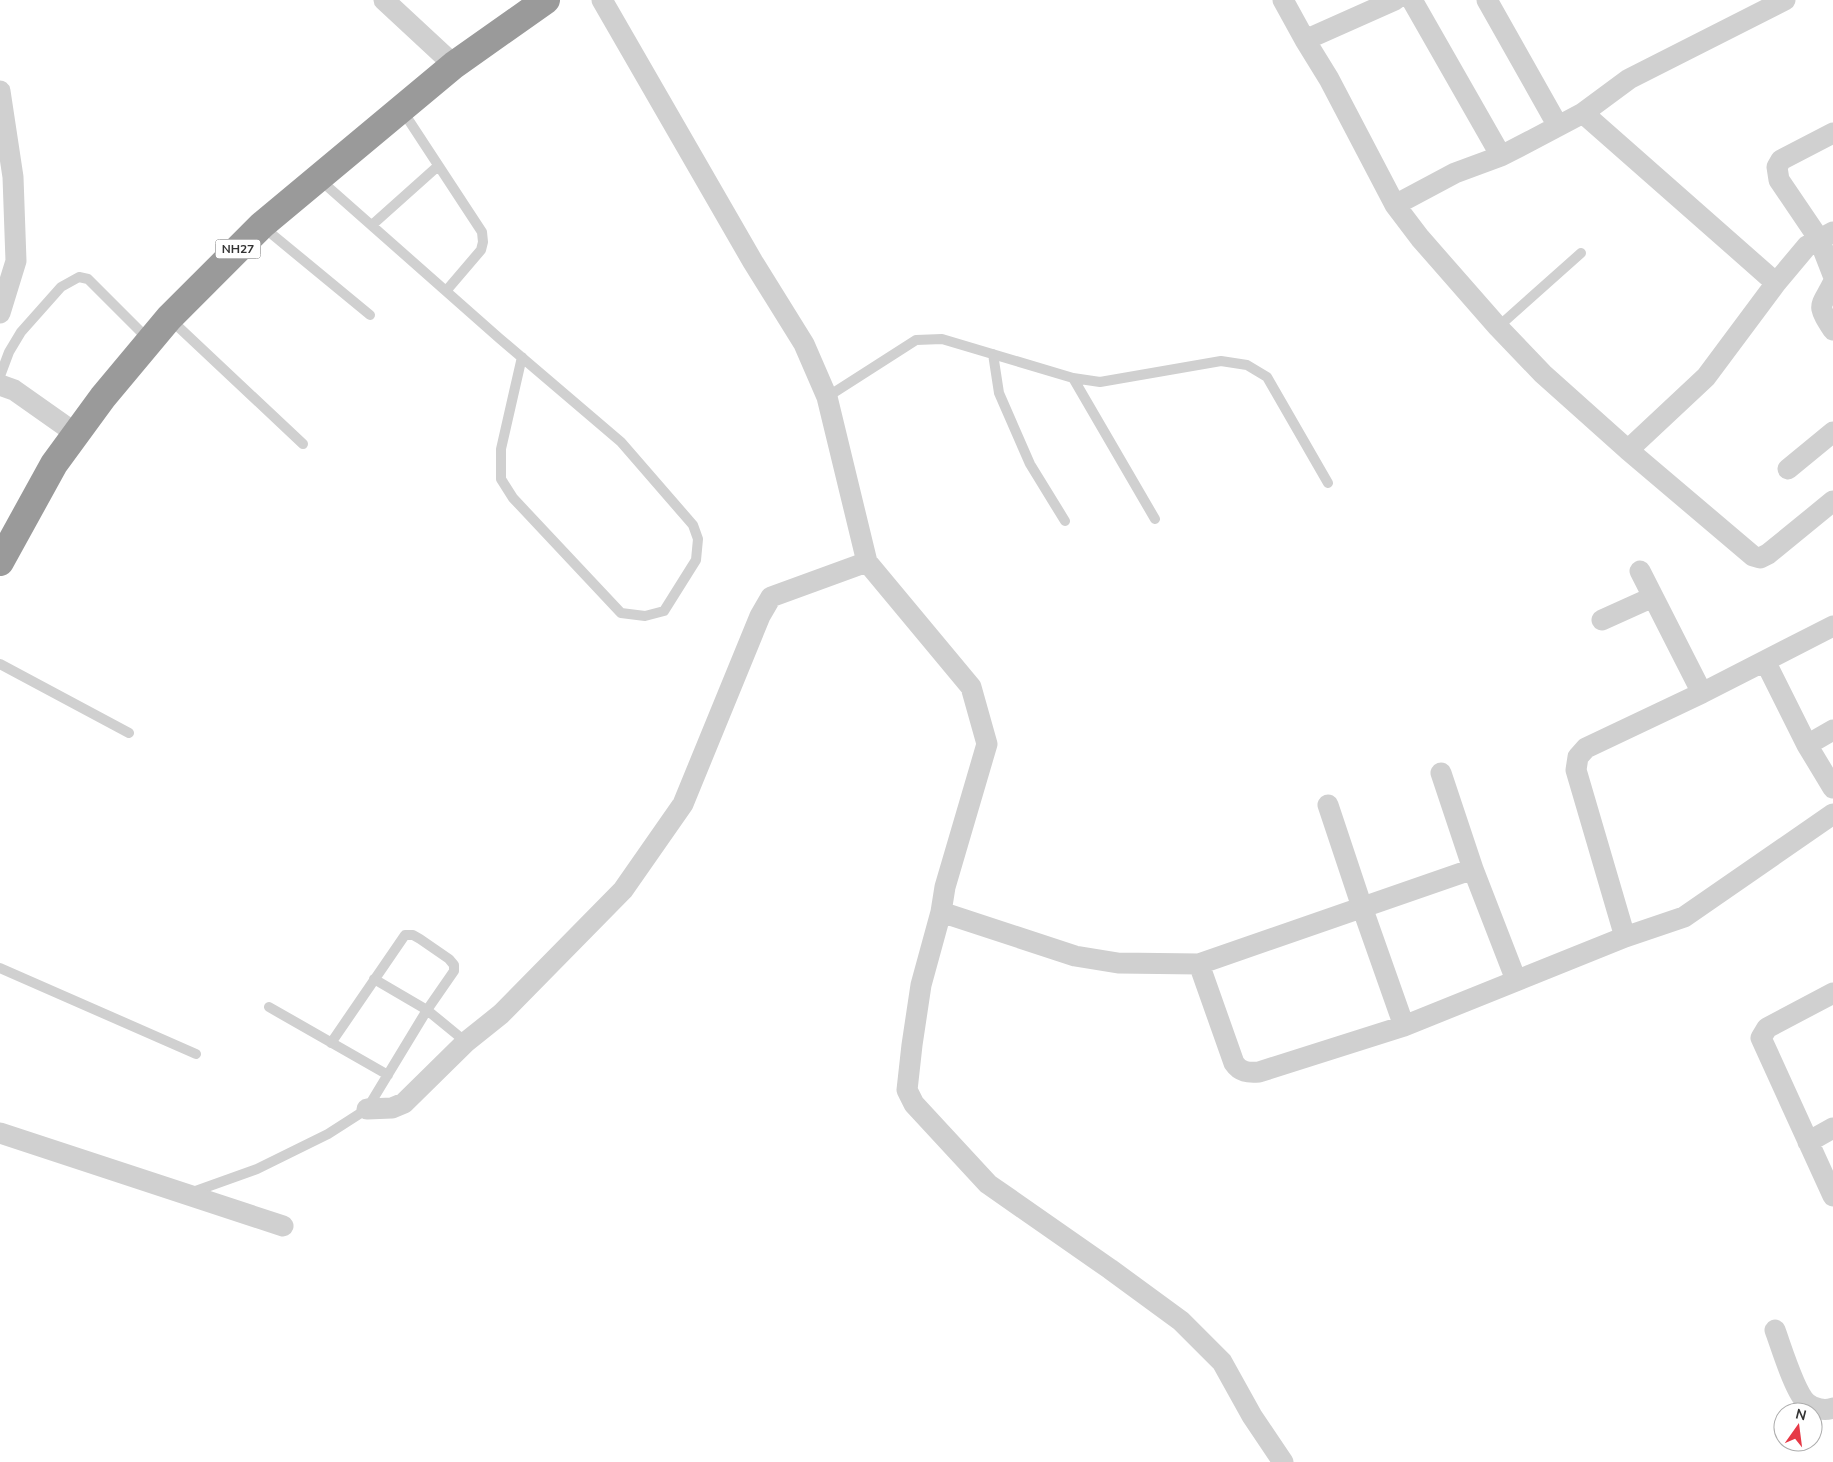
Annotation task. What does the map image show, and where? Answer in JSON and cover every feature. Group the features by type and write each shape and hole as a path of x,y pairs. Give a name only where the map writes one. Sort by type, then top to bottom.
{"highway":[{"name":"NH27","path":"0,562 54,464 75,433 169,318 262,225 454,65 546,0"}],"street":[{"path":"384,0 454,65"},
{"path":"602,0 753,262 804,344 827,397 867,562 971,687 987,744 946,887 921,985 907,1090 914,1104 988,1184 1181,1321 1222,1362 1252,1416 1283,1462"},
{"path":"1283,0 1329,79 1395,205 1420,238 1498,327 1543,374 1628,450 1753,556 1760,558 1768,554 1833,501"},
{"path":"1305,40 1395,0"},
{"path":"1412,0 1501,156"},
{"path":"1487,0 1558,126"},
{"path":"1395,205 1455,173 1501,156 1583,113 1629,79 1785,0"},
{"path":"0,90 13,177 16,261 0,313"},
{"path":"1583,113 1776,282"},
{"path":"1833,133 1781,160 1777,167 1779,180 1826,235 1833,276"},
{"path":"1628,450 1706,377 1776,282 1807,246 1826,235"},
{"path":"1833,283 1821,304 1820,311 1833,330"},
{"path":"0,385 14,390 75,433"},
{"path":"1788,469 1833,432"},
{"path":"367,1109 392,1108 404,1103 466,1042 502,1014 623,890 683,804 760,616 771,597 867,562"},
{"path":"1640,571 1702,693"},
{"path":"1602,620 1653,597"},
{"path":"1625,937 1576,770 1578,757 1586,748 1702,693 1833,626"},
{"path":"1764,661 1807,745 1833,788"},
{"path":"1807,745 1833,730"},
{"path":"1441,773 1473,869 1516,980"},
{"path":"1328,805 1404,1026"},
{"path":"1199,964 1234,1062 1243,1072 1259,1072 1404,1026 1625,937 1684,917 1833,814"},
{"path":"941,912 1075,956 1118,963 1199,964 1473,869"},
{"path":"1833,993 1767,1028 1761,1038 1833,1196"},
{"path":"1808,1142 1833,1128"},
{"path":"0,1133 283,1226"},
{"path":"1775,1330 1799,1392 1806,1402 1817,1408 1833,1408"}],"lane":[{"path":"401,109 482,232 483,242 481,250 446,291"},
{"path":"372,226 438,166"},
{"path":"318,178 621,442 693,524 698,539 696,560 664,611 646,616 621,613 513,498 501,479 501,449 522,357"},
{"path":"262,225 370,315"},
{"path":"1498,327 1581,253"},
{"path":"0,376 9,352 21,332 62,287 79,277 88,279 150,340"},
{"path":"169,318 303,444"},
{"path":"827,397 916,340 942,339 1073,378 1100,382 1220,361 1247,365 1267,377 1328,483"},
{"path":"993,354 999,393 1030,464 1066,521"},
{"path":"1073,378 1155,519"},
{"path":"0,664 129,732"},
{"path":"186,1194 257,1169 328,1134 367,1109 427,1010 454,970 454,965 449,959 420,939 413,935 405,935 331,1043"},
{"path":"0,968 196,1054"},
{"path":"374,979 427,1010 466,1042"},
{"path":"269,1007 388,1075"}]}
